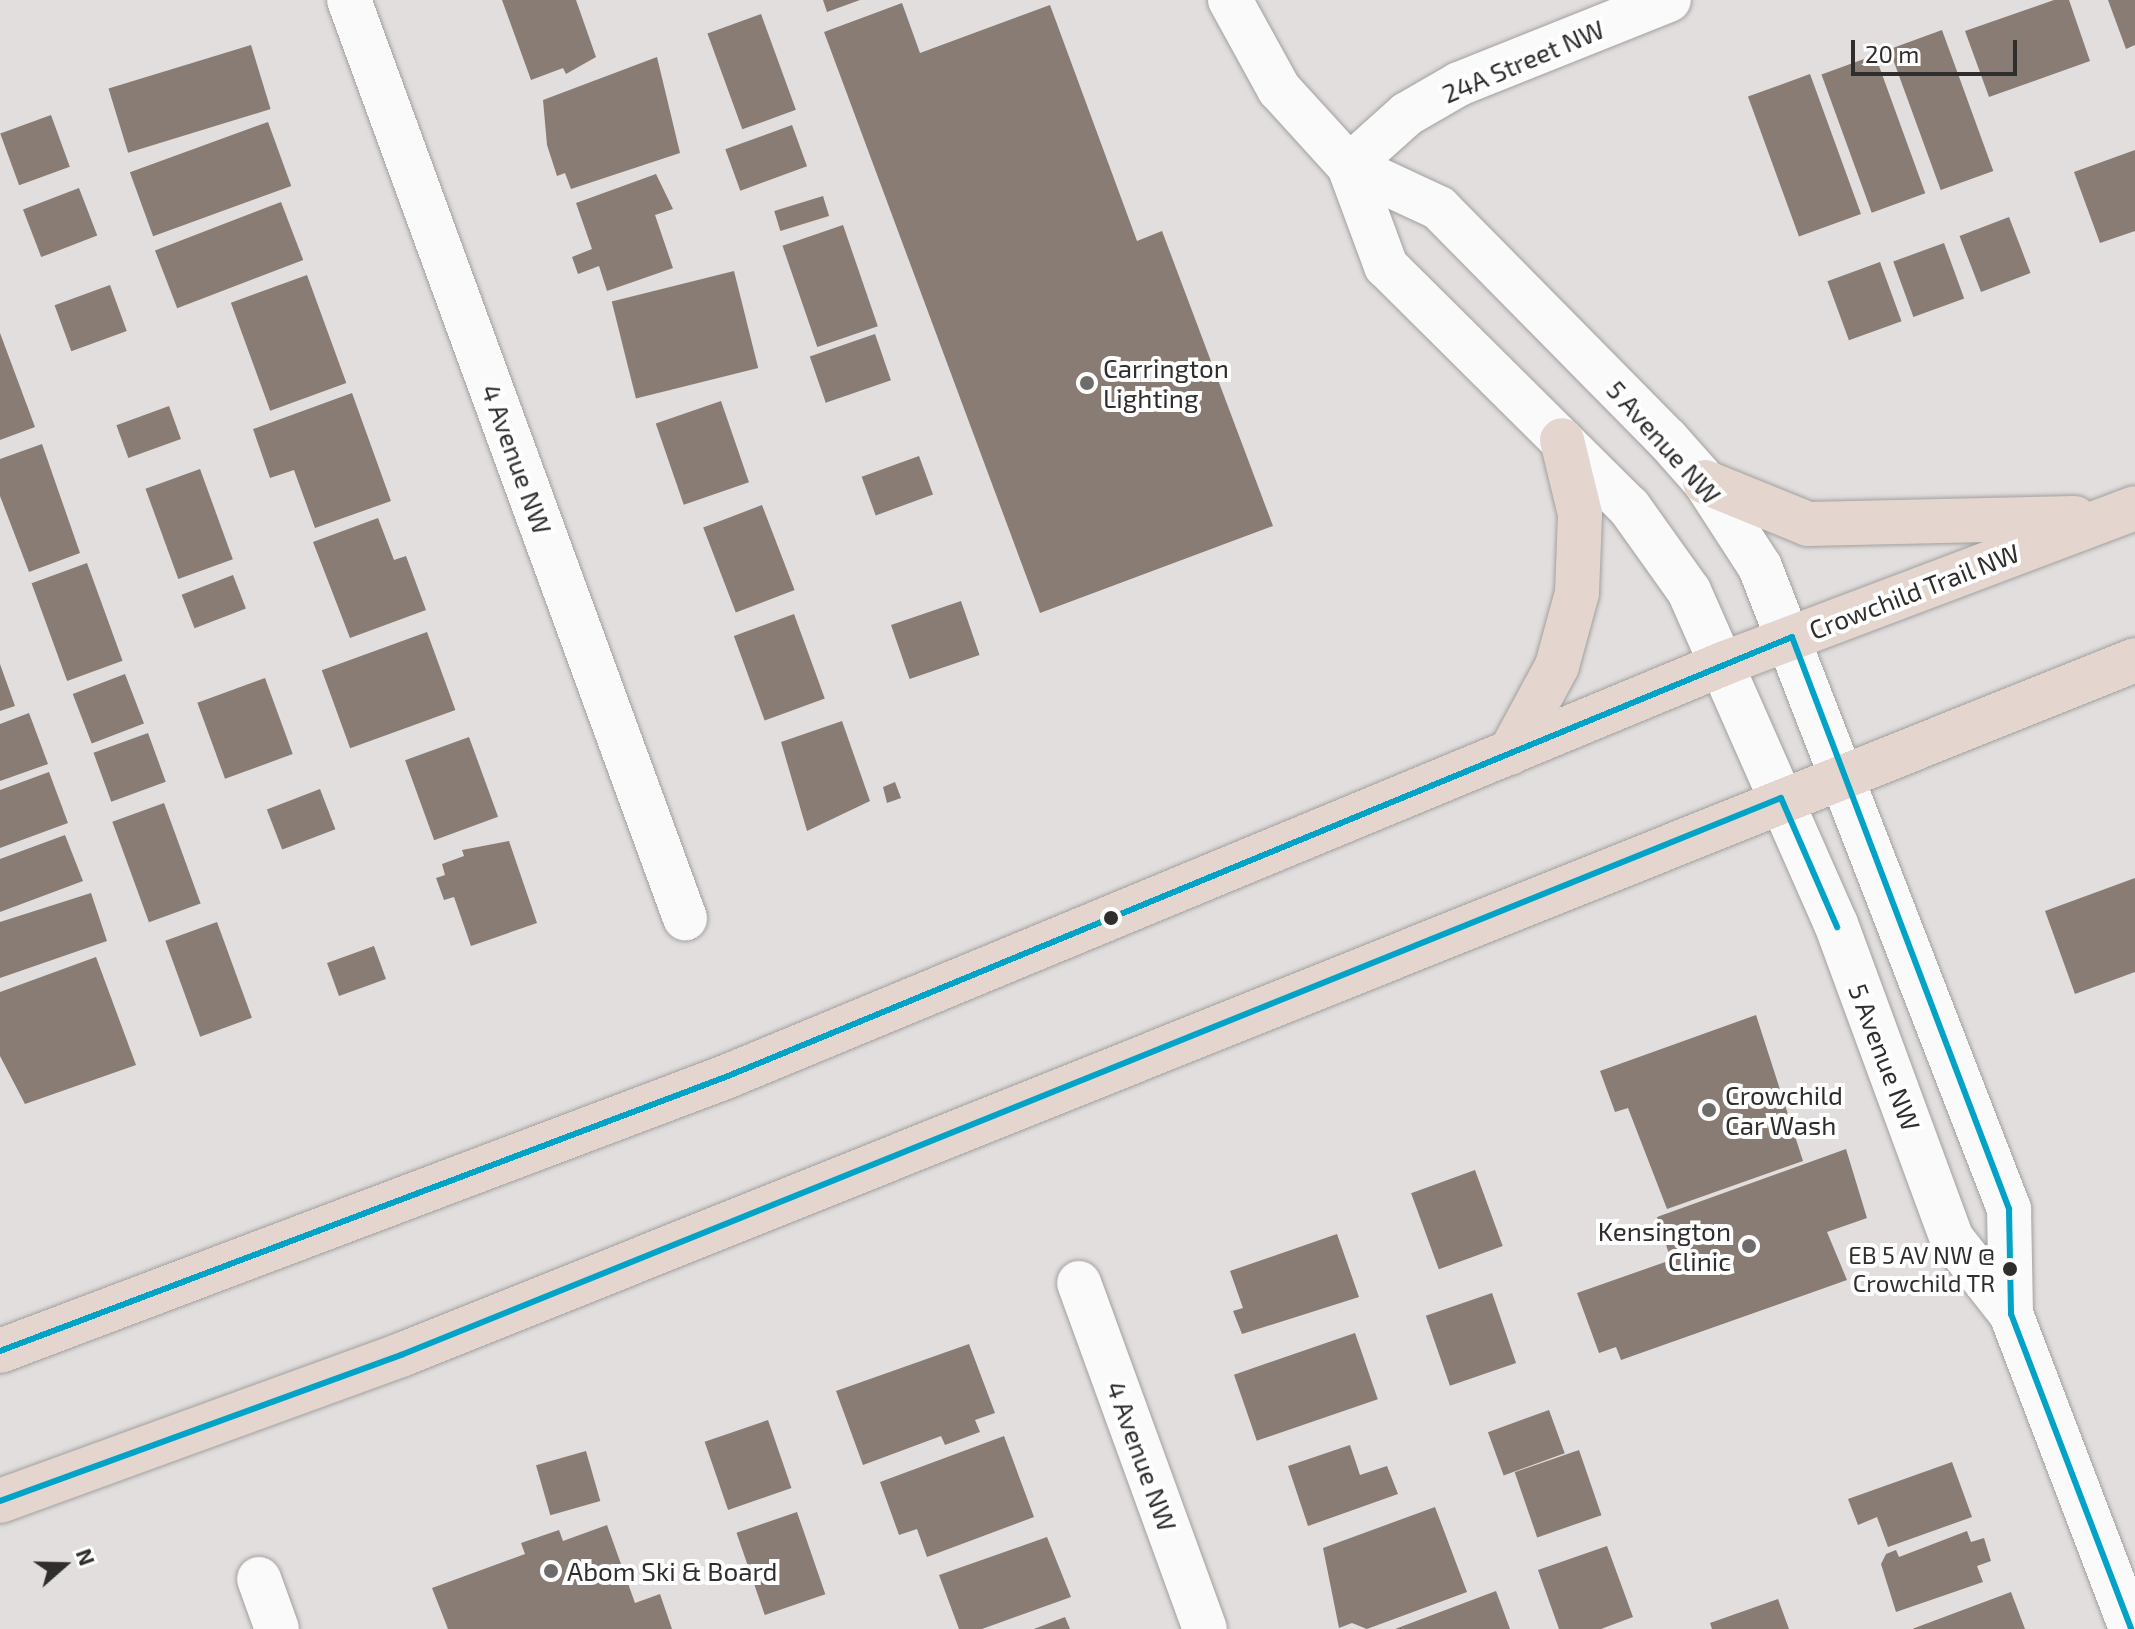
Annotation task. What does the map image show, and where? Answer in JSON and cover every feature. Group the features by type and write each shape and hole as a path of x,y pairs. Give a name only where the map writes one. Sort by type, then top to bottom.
{"highway":[{"path":"1510,753 1557,666 1577,593 1580,514 1562,440"},
{"path":"1705,482 1808,524 1838,527 2126,512"},
{"name":"Crowchild Trail NW","path":"0,1351 728,1076 1725,663 2126,512"},
{"path":"0,1501 401,1355 1845,771 2135,660"}],"street":[{"name":"4 Avenue NW","path":"349,0 685,918"},
{"name":"5 Avenue NW","path":"1230,0 1279,89 1349,166 1386,266 1629,507 1672,565 1725,663 1781,798 1952,1239 2011,1314 2131,1629"},
{"name":"24A Street NW","path":"1349,166 1407,114 1459,84 1669,0"},
{"name":"5 Avenue NW","path":"1349,166 1439,208 1705,482 1760,567 1792,637 1845,771 2009,1209 2011,1314"},
{"name":"4 Avenue NW","path":"1079,1283 1205,1629"},
{"path":"259,1579 277,1629"}],"building":[{"path":"502,0 576,0 596,57 566,74 563,68 531,80"},
{"path":"823,0 860,0 827,12"},
{"path":"2054,0 2069,0 2090,61 1989,97 1965,31"},
{"path":"2108,0 2135,0 2135,45 2126,49"},
{"name":"Carrington Lighting","path":"902,3 920,53 1050,5 1137,241 1162,231 1273,526 1040,613 824,32"},
{"path":"761,14 796,110 742,129 707,33"},
{"path":"1942,30 1993,171 1941,190 1889,49"},
{"path":"251,45 271,109 128,153 109,89"},
{"path":"1875,55 1925,193 1872,213 1821,74"},
{"path":"657,57 680,153 571,189 565,173 557,176 547,145 543,100"},
{"path":"1810,74 1861,214 1799,237 1748,97"},
{"path":"51,115 70,167 19,185 0,133"},
{"path":"268,122 291,186 153,236 130,172"},
{"path":"792,125 807,166 740,191 725,149"},
{"path":"2135,150 2135,231 2100,243 2074,172"},
{"path":"656,174 673,209 655,215 673,268 607,291 599,266 578,274 572,257 592,249 576,203"},
{"path":"79,188 97,236 41,257 23,210"},
{"path":"823,196 829,216 780,231 774,211"},
{"path":"281,202 303,260 177,308 155,250"},
{"path":"2009,217 2031,273 1981,292 1960,236"},
{"path":"843,225 878,326 817,347 782,246"},
{"path":"1944,243 1964,298 1913,317 1893,261"},
{"path":"1880,262 1902,321 1849,340 1827,281"},
{"path":"734,271 758,368 636,399 612,301"},
{"path":"307,275 346,383 270,411 231,303"},
{"path":"110,285 127,331 71,351 55,305"},
{"path":"0,333 35,427 0,440"},
{"path":"875,334 891,380 826,403 810,356"},
{"path":"352,393 391,501 315,528 294,470 270,478 253,429"},
{"path":"721,401 749,482 684,505 656,423"},
{"path":"169,406 181,439 128,458 116,425"},
{"path":"42,444 80,553 29,572 0,496 0,459"},
{"path":"919,456 933,495 876,515 862,477"},
{"path":"200,469 233,559 178,579 145,489"},
{"path":"762,505 795,590 736,613 703,528"},
{"path":"378,518 394,560 406,556 426,610 350,638 313,542"},
{"path":"87,563 123,661 67,681 32,583"},
{"path":"233,575 246,609 195,628 182,595"},
{"path":"961,601 980,655 910,679 891,625"},
{"path":"794,614 825,699 765,720 734,636"},
{"path":"427,632 455,710 350,748 322,670"},
{"path":"0,664 15,706 0,711"},
{"path":"125,674 144,723 92,744 73,694"},
{"path":"265,678 293,754 225,779 197,703"},
{"path":"29,713 48,764 0,781 0,724"},
{"path":"842,721 870,801 807,831 781,742"},
{"path":"148,733 166,782 111,802 93,753"},
{"path":"469,737 498,817 434,840 405,760"},
{"path":"49,772 68,823 0,848 0,790"},
{"path":"895,782 901,798 887,803 883,787"},
{"path":"320,789 335,829 282,850 267,809"},
{"path":"164,803 201,904 149,922 112,822"},
{"path":"65,835 83,881 0,912 0,859"},
{"path":"509,841 537,923 471,946 454,897 444,900 436,878 445,875 442,864 464,856 462,850"},
{"path":"2135,878 2135,972 2075,994 2045,911"},
{"path":"91,893 107,941 0,978 0,922"},
{"path":"217,922 252,1018 200,1037 165,941"},
{"path":"374,946 386,979 339,996 327,963"},
{"path":"96,957 136,1065 25,1104 0,1056 0,992"},
{"name":"Crowchild Car Wash","path":"1756,1015 1803,1161 1667,1209 1628,1108 1615,1112 1600,1071"},
{"name":"Kensington Clinic","path":"1846,1149 1867,1218 1827,1232 1847,1280 1621,1360 1616,1347 1599,1353 1577,1293 1671,1260 1657,1217"},
{"path":"1475,1170 1503,1246 1439,1269 1411,1193"},
{"path":"1337,1234 1359,1297 1242,1334 1233,1311 1243,1308 1230,1271"},
{"path":"1492,1293 1516,1363 1450,1386 1426,1316"},
{"path":"1355,1333 1378,1399 1257,1441 1234,1375"},
{"path":"969,1344 995,1413 975,1420 980,1432 945,1445 941,1436 863,1465 836,1391"},
{"path":"1549,1410 1565,1453 1504,1475 1488,1432"},
{"path":"768,1420 791,1488 728,1510 705,1442"},
{"path":"1004,1436 1034,1517 927,1557 917,1529 899,1535 880,1482"},
{"path":"1350,1445 1360,1475 1387,1466 1398,1494 1308,1526 1288,1466"},
{"path":"1579,1450 1601,1515 1537,1537 1515,1472"},
{"path":"586,1451 600,1501 550,1515 536,1465"},
{"path":"1952,1462 1972,1517 1888,1547 1877,1517 1858,1525 1848,1499"},
{"path":"1435,1507 1467,1592 1367,1629 1352,1623 1339,1628 1323,1548"},
{"path":"797,1512 825,1594 765,1615 736,1533"},
{"name":"Abom Ski & Board","path":"607,1525 635,1603 660,1594 672,1629 448,1629 432,1588 525,1554 521,1543 559,1530 563,1541"},
{"path":"1967,1531 1971,1542 1984,1538 1991,1561 1977,1566 1983,1582 1896,1612 1881,1564 1886,1554 1896,1550 1899,1557"},
{"path":"1047,1537 1071,1597 982,1629 959,1629 939,1575"},
{"path":"1607,1546 1633,1617 1601,1629 1559,1629 1538,1570"},
{"path":"1496,1591 1510,1629 1395,1629"},
{"path":"2011,1592 2025,1629 1912,1629"},
{"path":"1778,1599 1789,1629 1712,1629 1710,1623"},
{"path":"1065,1617 1070,1629 1034,1629"}],"transit line":[{"path":"0,1351 728,1076 1792,637 2009,1209 2011,1314 2131,1629"},
{"path":"0,1501 401,1355 1781,798 1837,927"}],"place":[{"name":"Carrington Lighting","path":"1087,383"},
{"name":"Crowchild Car Wash","path":"1709,1110"},
{"name":"Kensington Clinic","path":"1749,1246"},
{"name":"EB 5 AV NW @ Crowchild TR","path":"2010,1269"},
{"name":"Abom Ski & Board","path":"551,1571"}]}
